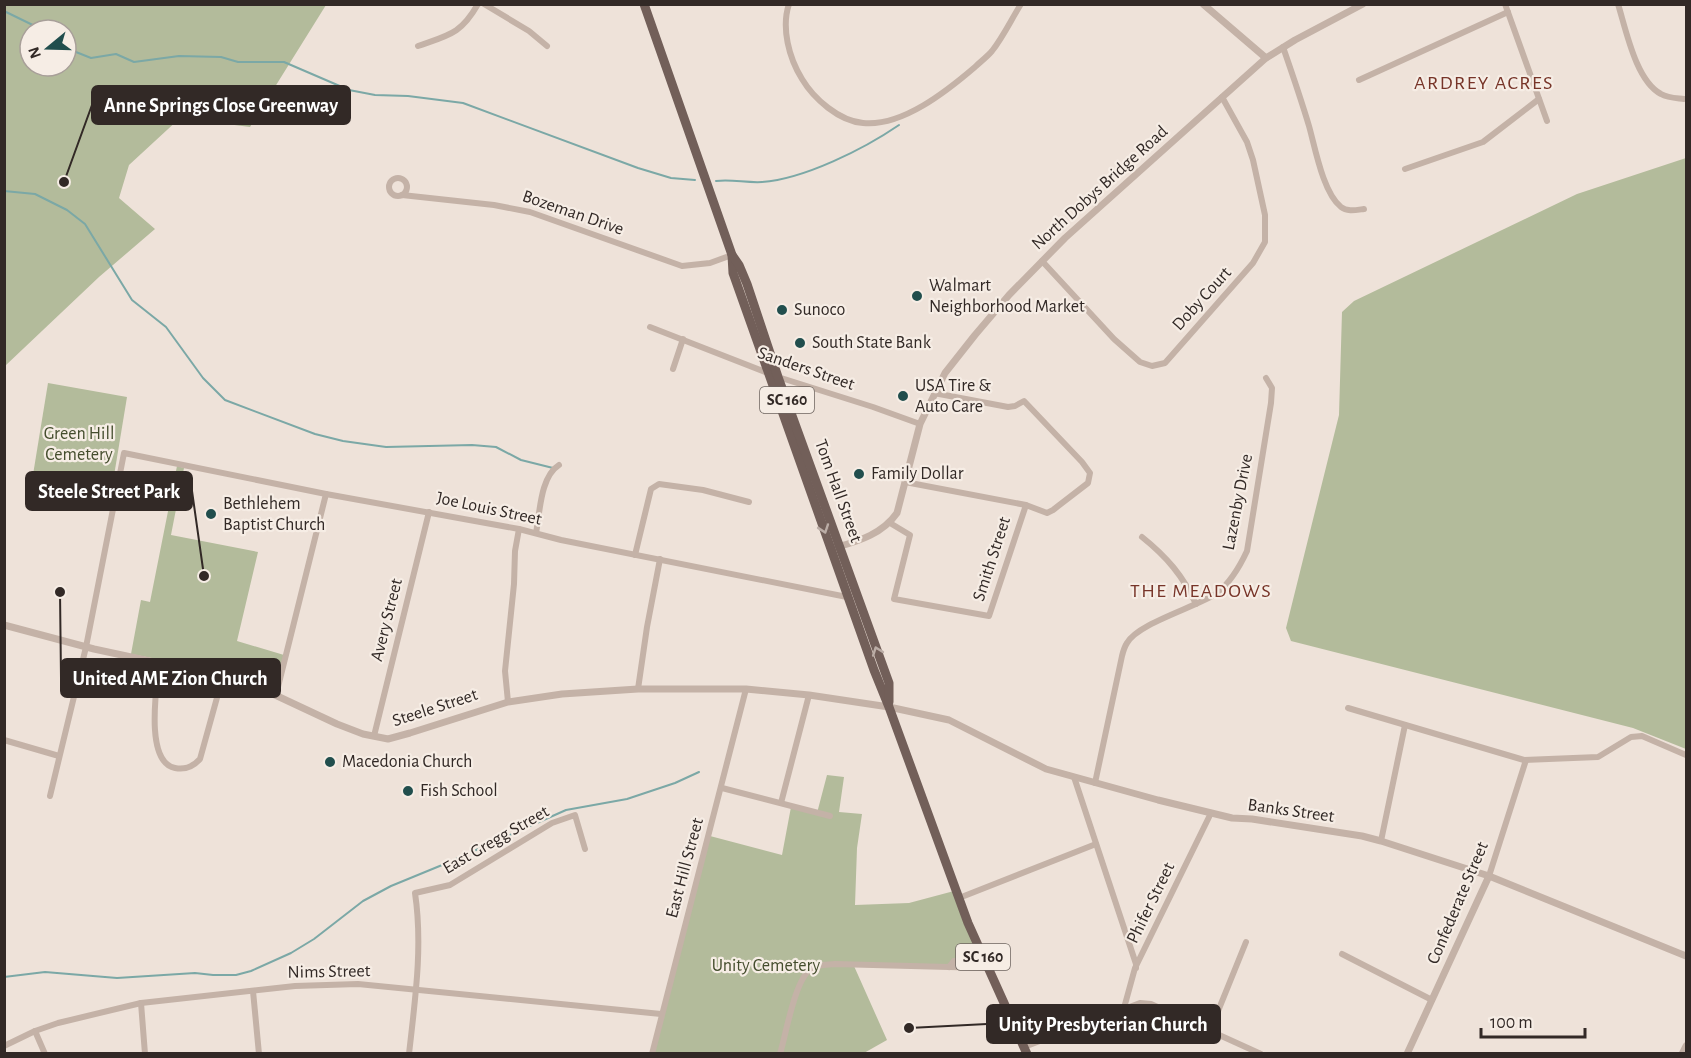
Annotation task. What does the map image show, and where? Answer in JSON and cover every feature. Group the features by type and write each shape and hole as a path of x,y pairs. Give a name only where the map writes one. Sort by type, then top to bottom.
{"main road":[{"name":"Tom Hall Street","path":"644,4 732,255 747,284 836,547 848,597 959,898 987,968 1026,1050"},
{"name":"Tom Hall Street","path":"732,255 733,273 768,373 889,683 889,707"}],"street":[{"path":"418,46 455,31 468,21 478,4"},
{"path":"484,4 529,31 547,46"},
{"path":"789,4 786,14 788,44 800,77 814,98 838,114 863,123 891,120 949,89 991,53 1021,4"},
{"path":"1203,4 1266,58"},
{"name":"North Dobys Bridge Road","path":"890,523 897,513 920,424 934,393 945,373 1010,294 1065,238 1266,58 1363,4"},
{"path":"1618,4 1644,78 1659,94 1668,98 1684,99"},
{"path":"1359,80 1507,8 1547,121"},
{"path":"1283,47 1328,188 1339,206 1346,210 1364,209"},
{"name":"Doby Court","path":"1042,261 1114,339 1140,362 1152,366 1165,363 1253,264 1265,242 1265,215 1253,160 1247,142 1222,97"},
{"path":"1405,169 1484,142 1539,99"},
{"name":"Bozeman Drive","path":"402,195 494,204 530,212 682,267 710,263 732,255"},
{"name":"Sanders Street","path":"650,327 778,377 920,424"},
{"path":"673,369 683,339"},
{"name":"Lazenby Drive","path":"1095,783 1122,656 1128,641 1141,630 1217,592 1232,578 1247,551 1271,403 1272,388 1266,378"},
{"path":"905,482 1026,505 1047,513 1088,483 1090,473 1082,462 1024,401 1008,407 934,393"},
{"name":"Joe Louis Street","path":"86,647 124,453 326,494 519,529 635,555 848,597"},
{"path":"536,533 546,484 552,469 559,465"},
{"path":"635,555 651,489 659,484 703,490 748,502"},
{"path":"276,695 326,494"},
{"name":"Smith Street","path":"890,523 910,535 894,599 989,616 1026,505"},
{"name":"Avery Street","path":"374,736 429,512"},
{"path":"836,547 880,531 890,523"},
{"path":"508,702 504,671 514,584 514,550 519,529"},
{"path":"1142,537 1172,563 1185,580 1196,604"},
{"path":"639,689 647,627 660,559"},
{"name":"Steele Street","path":"4,625 86,647 223,676 258,687 337,724 388,739 508,702 562,694 639,689 746,689 809,695 889,707"},
{"path":"50,796 86,647"},
{"path":"159,662 155,700 155,740 159,754 172,768 190,767 201,759 223,676"},
{"name":"East Hill Street","path":"652,1053 746,689"},
{"path":"781,803 809,695"},
{"name":"Banks Street","path":"889,707 949,720 1046,769 1095,783 1211,813 1362,836 1381,841 1490,876 1686,956"},
{"path":"1348,708 1526,760 1598,757 1632,737 1642,736 1686,755"},
{"path":"1381,841 1405,725"},
{"path":"4,740 59,756"},
{"name":"Confederate Street","path":"1407,1053 1490,876 1526,760"},
{"path":"1074,777 1136,968"},
{"path":"722,788 830,816"},
{"name":"Phifer Street","path":"1124,1008 1136,968 1211,813"},
{"name":"East Gregg Street","path":"409,1053 419,948 419,918 415,892 450,885 552,823 575,815 585,849"},
{"path":"959,898 1096,844"},
{"path":"1210,1031 1246,942"},
{"path":"1342,954 1432,1000"},
{"path":"949,967 954,962 983,958"},
{"path":"780,1053 801,980 811,969 825,964 987,968"},
{"name":"Nims Street","path":"4,1046 35,1031 98,1012 141,1003 295,986 358,984 661,1014"},
{"path":"253,991 259,1053"},
{"path":"141,1003 145,1053"},
{"path":"1026,1050 1140,1003 1151,1004 1262,1053"},
{"path":"35,1031 45,1053"},
{"path":"1682,1053 1686,1046"}],"green space":[{"path":"5,4 326,5 250,127 180,118 129,165 119,198 155,229 99,277 5,366"},
{"path":"1686,158 1686,749 1633,728 1291,641 1286,628 1339,415 1342,312 1354,301 1577,194"},
{"name":"Green Hill Cemetery","path":"48,383 127,397 109,506 30,493"},
{"path":"177,466 184,468 171,535 258,552 237,641 284,655 274,690 228,673 131,654 141,600 150,602"},
{"name":"Unity Cemetery","path":"827,775 844,777 839,812 862,814 857,848 855,905 909,903 954,891 980,957 948,965 854,966 887,1040 864,1053 653,1054 710,836 782,855 791,807 817,813"}],"waterway":[{"path":"4,11 18,18"},
{"path":"78,53 91,58 116,54 134,62 179,56 221,57 238,62 284,62 349,90 375,95 408,96 463,103 638,168 671,178 695,180"},
{"path":"716,181 762,182 796,175 851,153 899,125"},
{"path":"4,191 35,194 67,210 85,224 132,300 166,327 203,378 225,400 315,434 343,441 386,447 472,445 496,447 521,460 553,468"},
{"path":"4,977 45,972 117,978 195,973 236,975 251,971 291,953 314,939 363,901 391,886 566,810 627,799 675,783 699,772"}],"place":[{"name":"Anne Springs Close Greenway","path":"64,182"},
{"name":"Walmart Neighborhood Market","path":"917,296"},
{"name":"Sunoco","path":"782,310"},
{"name":"South State Bank","path":"800,343"},
{"name":"USA Tire & Auto Care","path":"903,396"},
{"name":"Family Dollar","path":"859,474"},
{"name":"Bethlehem Baptist Church","path":"211,514"},
{"name":"Steele Street Park","path":"204,576"},
{"name":"United AME Zion Church","path":"60,592"},
{"name":"Macedonia Church","path":"330,762"},
{"name":"Fish School","path":"408,791"},
{"name":"Unity Presbyterian Church","path":"909,1028"}],"district":[{"name":"ARDREY ACRES","path":"1484,83"},
{"name":"THE MEADOWS","path":"1201,591"}]}
